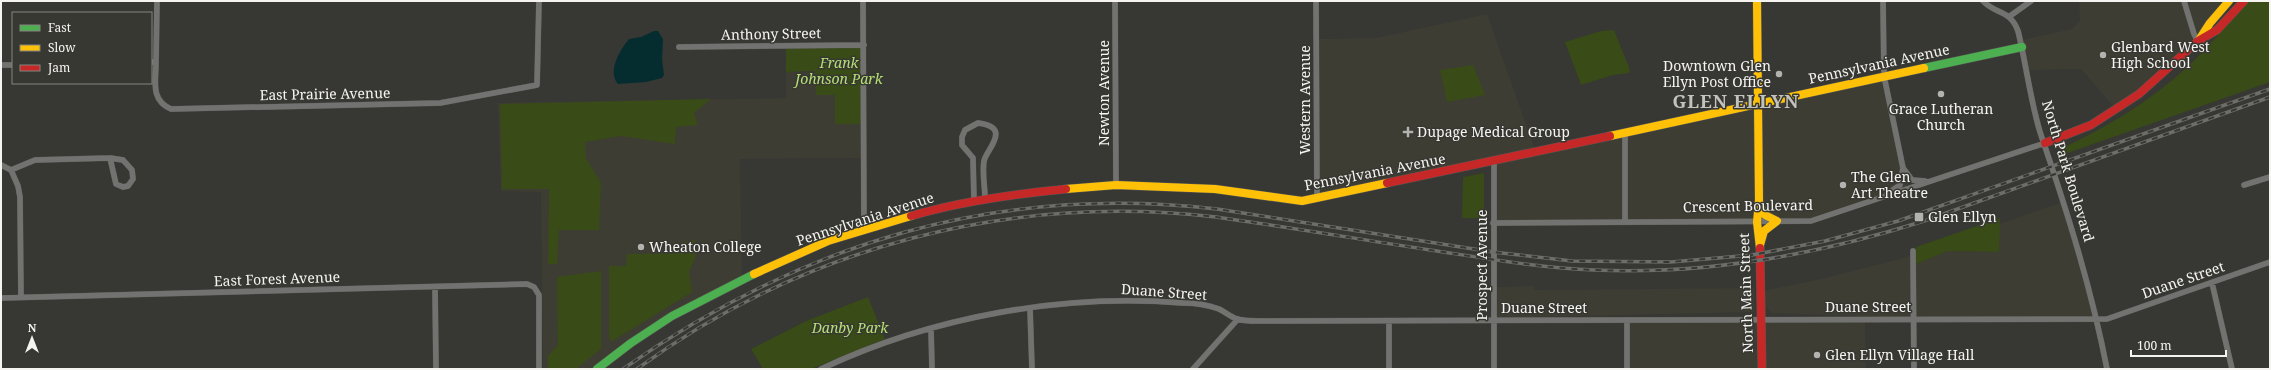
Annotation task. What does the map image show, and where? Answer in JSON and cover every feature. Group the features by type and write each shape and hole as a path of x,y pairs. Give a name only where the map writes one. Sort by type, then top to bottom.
{"street":[{"path":"154,62 157,1"},
{"name":"East Prairie Avenue","path":"154,62 157,98 162,105 171,109 440,103 538,85 539,1"},
{"path":"864,1 864,229"},
{"name":"Newton Avenue","path":"1115,1 1116,185"},
{"name":"Western Avenue","path":"1316,1 1317,198"},
{"name":"North Main Street","path":"1757,1 1759,104 1759,202 1757,222 1760,246 1762,369"},
{"path":"1879,198 1900,185 1903,168 1884,76 1883,1"},
{"path":"1983,1 2010,16 2031,1"},
{"path":"2184,1 2194,34 2198,41"},
{"name":"Crescent Boulevard","path":"2198,41 2210,23 2230,1"},
{"name":"Crescent Boulevard","path":"1493,223 1750,220 1757,222 1811,221 2045,143 2078,131 2103,119 2155,81 2198,41 2217,30 2244,1"},
{"name":"North Park Boulevard","path":"2010,16 2015,22 2045,143 2084,263 2107,369"},
{"name":"Anthony Street","path":"679,47 864,45"},
{"name":"Pennsylvania Avenue","path":"597,369 631,343 672,316 774,264 828,241 916,213 985,198 1056,189 1116,185 1215,189 1302,201 1494,162 2022,47"},
{"path":"1,65 12,65"},
{"path":"974,201 973,158 962,145 962,137 964,130 978,123 992,129 996,135 995,143 984,161 985,198"},
{"path":"1625,221 1626,133"},
{"path":"10,170 35,160 110,158 123,160 132,170 133,179 128,186 123,187 116,184 110,158"},
{"name":"Prospect Avenue","path":"1494,162 1494,369"},
{"path":"1,165 10,170 18,186 20,197 21,298"},
{"path":"1903,168 1912,180 1928,181"},
{"path":"2244,185 2270,176"},
{"path":"1759,202 1765,215 1777,221 1764,231 1760,246"},
{"path":"1913,251 1914,369"},
{"name":"Duane Street","path":"821,369 830,367 881,345 931,329 1030,308 1090,300 1183,303 1209,306 1238,319 1258,321 2107,319 2270,262"},
{"path":"2212,283 2232,369"},
{"name":"East Forest Avenue","path":"1,298 523,284 534,287 539,295 539,369"},
{"path":"435,287 436,369"},
{"path":"1030,308 1032,369"},
{"path":"1193,369 1238,319"},
{"path":"1627,320 1627,369"},
{"path":"1389,321 1390,369"},
{"path":"931,329 932,369"}],"shaded area":[{"name":"Glenbard West High School","path":"2079,1 2226,1 2196,41 2154,78 2115,108 2081,69 2029,70 2022,40 2072,29 2080,21"},
{"path":"1487,14 1535,150 1319,196 1318,39 1376,38"},
{"name":"Wheaton College","path":"815,71 862,124 863,158 740,159 742,277 608,356 592,369 543,369 541,192 501,191 498,103 786,98 786,72"},
{"path":"1883,79 1907,188 1810,219 1761,220 1760,106"},
{"path":"1757,106 1758,219 1627,220 1627,135"},
{"path":"1623,135 1623,219 1496,221 1496,163"},
{"path":"2063,202 2096,317 1915,318 1914,265 1948,251 1999,252 1999,224"},
{"path":"1911,256 1911,318 1771,313 1764,305 1763,291 1821,279"},
{"path":"1534,286 1534,290 1754,288 1754,312 1496,318 1496,287"},
{"path":"1628,322 1760,322 1760,369 1629,369"},
{"path":"1764,322 1865,322 1866,369 1764,369"}],"green space":[{"path":"2249,1 2270,1 2270,82 2062,155 2060,149 2110,123 2142,103 2172,80 2203,52"},
{"path":"1614,30 1630,70 1629,73 1613,75 1581,85 1565,42 1601,31"},
{"name":"Frank Johnson Park","path":"786,47 862,47 862,124 835,124 835,95 816,95 815,71 786,72"},
{"path":"1473,65 1485,95 1447,102 1440,70"},
{"path":"711,99 694,113 698,125 676,127 675,144 621,136 585,142 586,158 601,183 599,230 559,230 557,264 548,264 549,189 502,189 500,104"},
{"path":"1484,173 1484,218 1462,218 1463,177"},
{"path":"2000,218 1999,252 1948,251 1914,265 1916,247"},
{"path":"695,240 695,258 689,272 692,292 611,342 609,337 609,266 626,266 627,254 680,253 680,243"},
{"path":"601,271 601,349 576,369 548,369 548,356 558,345 557,277"},
{"name":"Danby Park","path":"868,297 885,339 811,369 763,369 751,349 806,321"}],"water":[{"path":"654,31 658,31 663,39 662,59 664,75 662,78 646,82 618,84 615,79 614,67 625,44 629,39 641,37"}],"railway":[{"path":"623,369 691,325 761,287 832,256 905,232 980,215 1057,206 1136,203 1217,209 1493,252 1572,261 1671,262 1752,255 1825,241 1898,221 2270,89"},
{"path":"637,369 701,326 769,290 839,261 912,238 986,222 1062,213 1139,212 1216,217 1532,265 1573,269 1636,271 1720,266 1802,253 1843,244 1924,221 2270,97"}],"traffic: fast":[{"path":"1924,68 2022,47"},
{"path":"597,369 631,343 672,316 754,274"}],"traffic: slow":[{"path":"1757,1 1759,202 1757,222 1760,248"},
{"path":"2199,40 2210,23 2229,1"},
{"path":"1610,136 1924,68"},
{"path":"1066,189 1116,185 1215,189 1302,201 1387,183"},
{"path":"1759,202 1765,215 1777,221 1764,231 1760,245"},
{"path":"754,274 828,241 911,216"}],"traffic: jam":[{"path":"2045,143 2091,125 2139,94 2198,41 2217,30 2244,1"},
{"path":"1387,183 1610,136"},
{"path":"911,216 949,206 988,199 1066,189"},
{"path":"1760,248 1762,369"}],"place":[{"name":"Glenbard West High School","path":"2103,55"},
{"name":"Downtown Glen Ellyn Post Office","path":"1779,74"},
{"name":"Grace Lutheran Church","path":"1941,94"},
{"name":"Dupage Medical Group","path":"1408,132"},
{"name":"The Glen Art Theatre","path":"1843,185"},
{"name":"Glen Ellyn","path":"1919,217"},
{"name":"Wheaton College","path":"641,247"},
{"name":"Glen Ellyn Village Hall","path":"1817,355"}],"district":[{"name":"GLEN ELLYN","path":"1736,102"}]}
